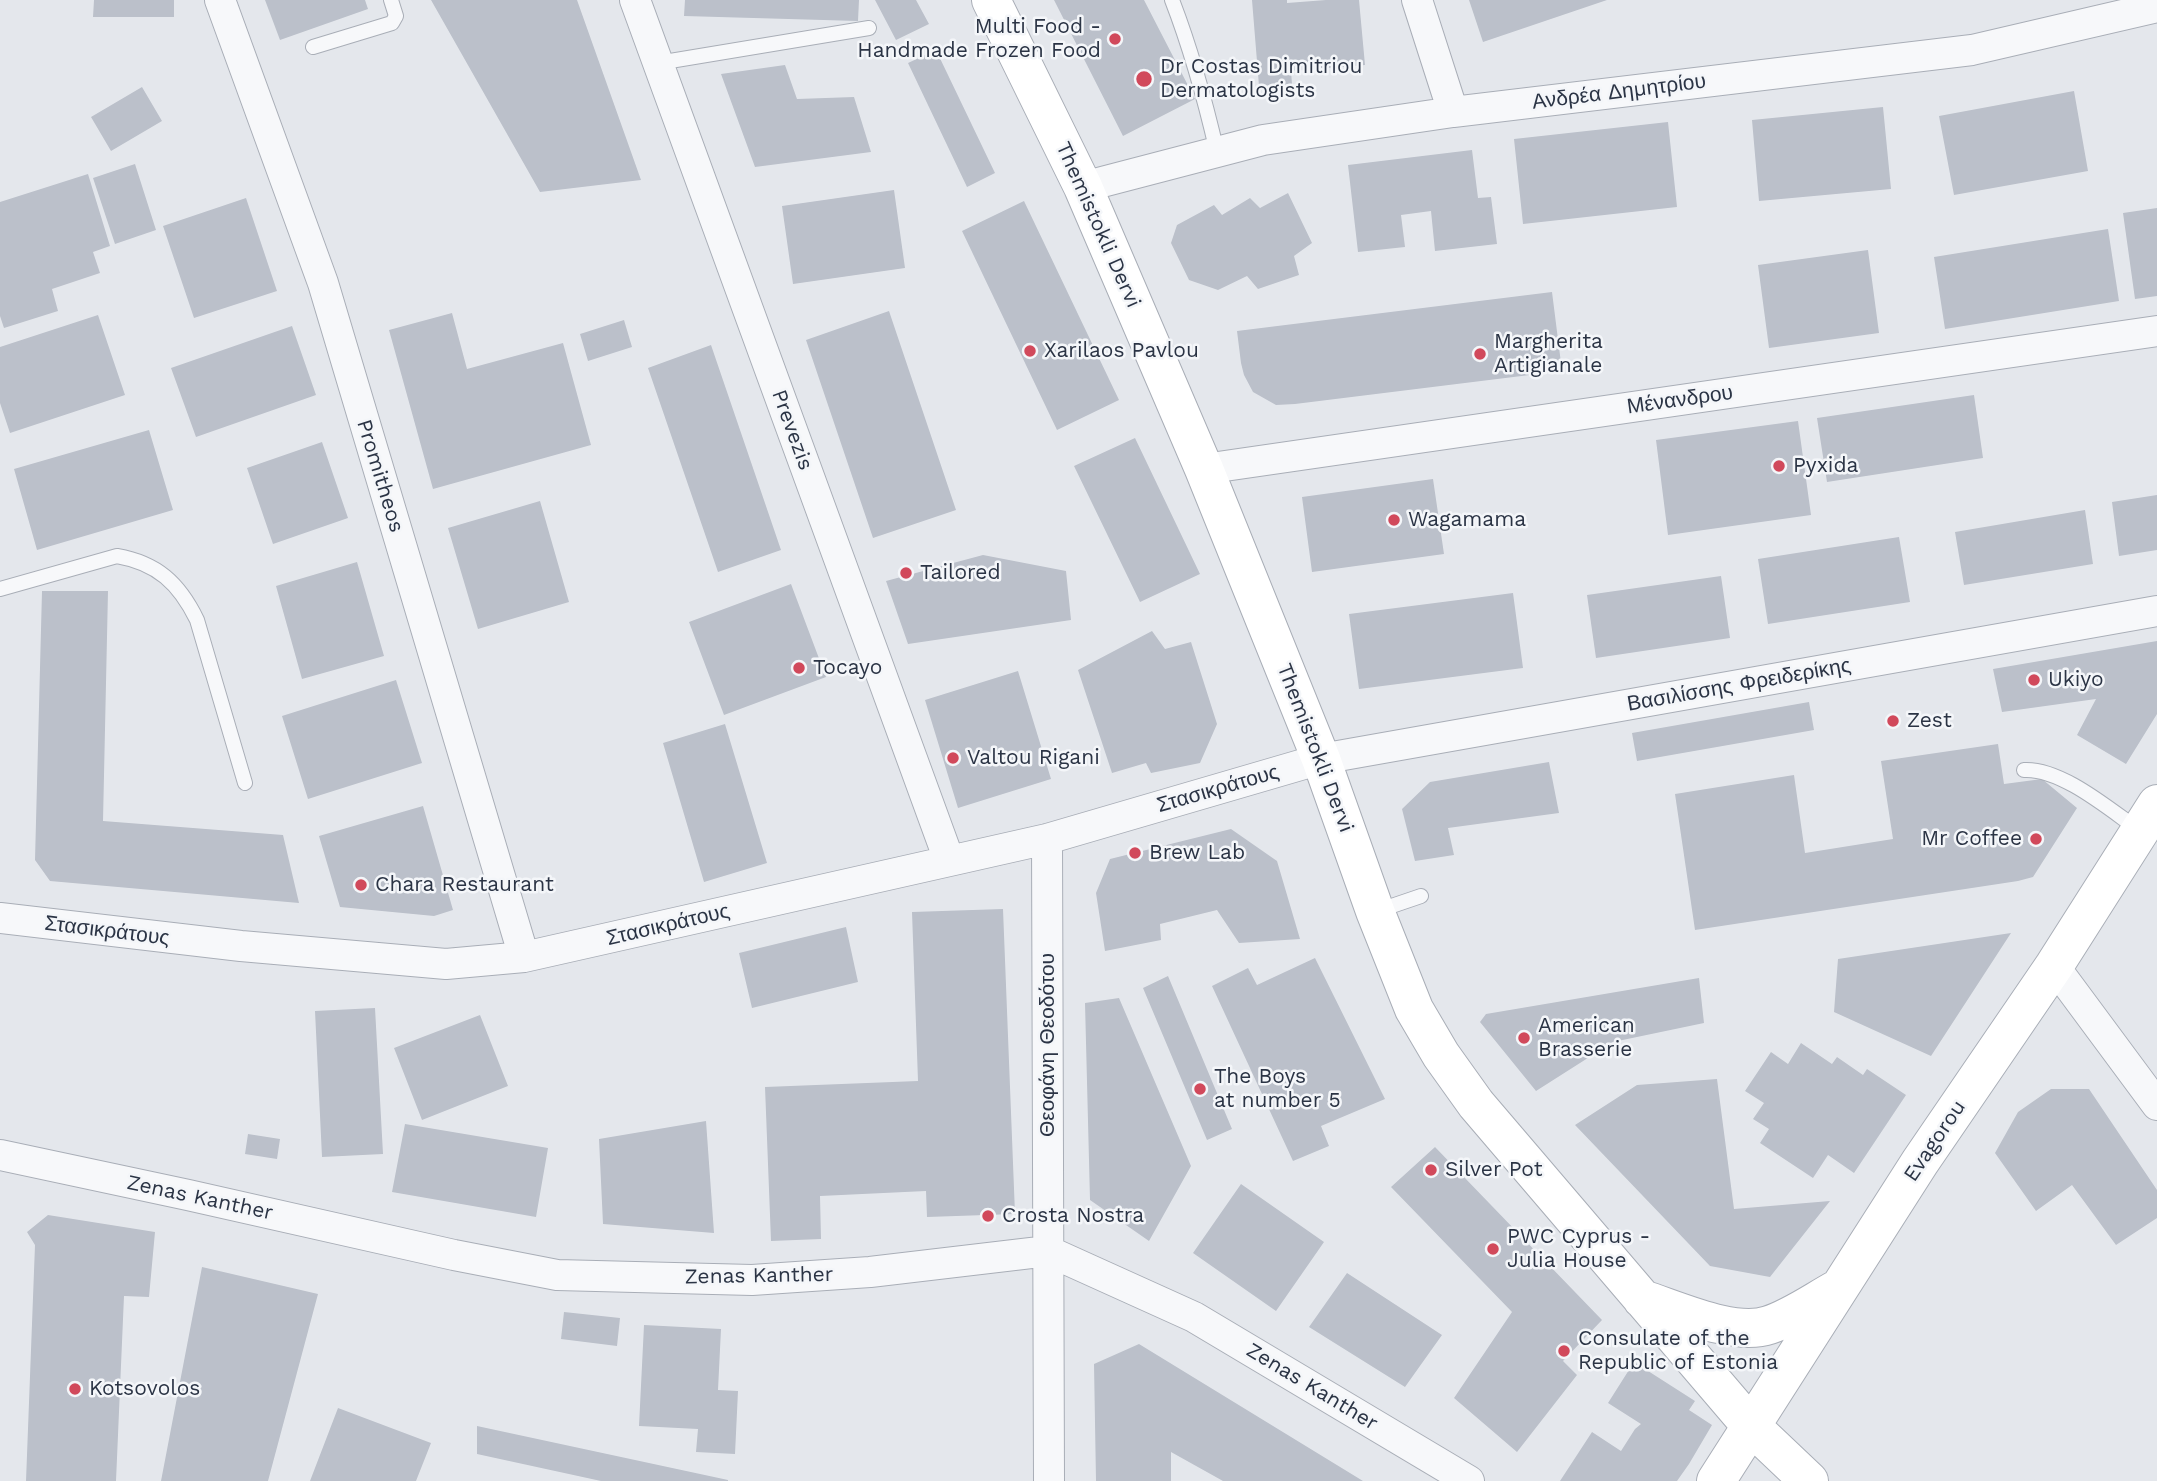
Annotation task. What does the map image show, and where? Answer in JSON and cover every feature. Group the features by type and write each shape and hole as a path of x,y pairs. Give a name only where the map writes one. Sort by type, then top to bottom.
{"main road":[{"name":"Themistokli Dervi","path":"991,0 1083,187 1204,469 1321,759 1375,911 1414,1009 1441,1055 1476,1104 1751,1426 1809,1481"},
{"name":"Evagorou","path":"1716,1481 1920,1162 2054,966 2148,817"},
{"path":"1642,1299 1724,1326 1749,1329 1771,1324 1839,1288"}],"street":[{"name":"Promitheos","path":"220,0 323,283 524,957"},
{"name":"Prevezis","path":"635,0 949,860"},
{"path":"1417,0 1453,112"},
{"name":"Ανδρέα Δημητρίου","path":"1083,187 1263,140 1453,112 1972,50 2157,7"},
{"name":"Μένανδρου","path":"1204,469 2157,331"},
{"name":"Βασιλίσσης Φρειδερίκης","path":"1321,759 2157,611"},
{"name":"Στασικράτους","path":"0,918 241,946 446,964 524,957 1047,839 1321,759"},
{"name":"Θεοφάνη Θεοδότου","path":"1047,839 1049,1481"},
{"path":"2054,966 2157,1105"},
{"name":"Zenas Kanther","path":"0,1155 196,1196 454,1255 557,1275 752,1280 870,1272 1048,1251 1194,1317 1469,1481"}],"lane":[{"path":"313,47 392,23 396,16 391,0"},
{"path":"1172,0 1207,107 1217,152"},
{"path":"658,63 869,28"},
{"path":"0,589 117,556 136,559 172,582 187,600 197,620 245,783"},
{"path":"2024,770 2038,769 2101,802 2148,817"},
{"path":"1375,911 1421,896"}],"building":[{"path":"94,0 174,0 174,17 93,17"},
{"path":"265,0 365,0 368,9 280,40"},
{"path":"431,0 577,0 641,180 540,192"},
{"path":"685,0 859,0 858,21 684,16"},
{"path":"875,0 916,0 929,24 896,40"},
{"path":"1054,0 1144,0 1195,99 1123,136"},
{"path":"1252,0 1287,0 1287,3 1359,0 1365,65 1291,71 1292,84 1259,86"},
{"path":"1469,0 1607,0 1483,42"},
{"path":"936,50 995,173 967,187 908,63"},
{"path":"785,65 797,99 854,97 871,152 755,167 721,74"},
{"path":"142,87 162,121 111,151 91,117"},
{"path":"2074,91 2088,171 1954,195 1939,116"},
{"path":"1883,107 1891,189 1759,201 1752,120"},
{"path":"1668,122 1677,207 1523,224 1514,139"},
{"path":"1472,150 1478,198 1491,197 1497,244 1435,251 1431,211 1401,215 1405,247 1358,252 1348,165"},
{"path":"135,164 156,230 115,244 93,178"},
{"path":"88,174 110,246 93,252 100,273 52,289 58,311 4,328 0,316 0,202"},
{"path":"894,190 905,268 793,284 782,206"},
{"path":"1288,193 1312,243 1294,256 1299,275 1258,289 1247,276 1218,290 1189,280 1171,243 1177,225 1214,205 1222,215 1250,198 1260,208"},
{"path":"246,198 277,291 194,318 163,226"},
{"path":"1024,201 1119,400 1057,430 962,231"},
{"path":"2157,208 2157,296 2135,299 2123,213"},
{"path":"2108,229 2119,301 1945,329 1934,257"},
{"path":"1868,250 1879,333 1769,348 1758,265"},
{"path":"1552,292 1562,371 1276,405 1253,392 1241,363 1237,331"},
{"path":"889,311 956,510 873,538 806,340"},
{"path":"452,313 467,369 563,343 591,445 433,489 389,330"},
{"path":"98,315 125,395 10,433 0,403 0,347"},
{"path":"624,320 632,347 588,361 580,334"},
{"path":"292,326 316,395 196,437 171,368"},
{"path":"711,345 781,550 718,572 648,368"},
{"path":"1974,395 1983,458 1827,482 1817,418"},
{"path":"1798,421 1811,515 1668,535 1656,440"},
{"path":"149,430 173,510 37,550 14,469"},
{"path":"1135,438 1200,574 1140,602 1074,466"},
{"path":"322,442 348,518 273,544 247,468"},
{"path":"1433,479 1444,554 1312,572 1302,497"},
{"path":"2157,495 2157,550 2119,556 2112,502"},
{"path":"540,501 569,602 478,629 448,528"},
{"path":"2085,510 2093,564 1964,585 1955,532"},
{"path":"1899,537 1910,602 1768,624 1758,559"},
{"path":"983,555 1066,571 1071,620 908,644 886,581"},
{"path":"357,562 384,656 302,679 276,586"},
{"path":"1721,576 1730,638 1596,658 1587,595"},
{"path":"791,584 826,677 724,715 689,622"},
{"path":"42,591 108,591 103,821 283,835 299,903 50,881 35,860"},
{"path":"1513,593 1523,668 1359,689 1349,614"},
{"path":"1152,631 1165,649 1191,642 1217,724 1200,763 1151,773 1146,763 1112,773 1078,670"},
{"path":"2157,641 2157,714 2126,764 2077,735 2096,699 2002,712 1993,669"},
{"path":"1018,671 1051,779 958,808 925,700"},
{"path":"396,680 422,763 308,799 282,716"},
{"path":"1809,702 1814,730 1637,761 1632,733"},
{"path":"725,724 767,863 704,882 663,743"},
{"path":"1998,744 2004,784 2042,779 2077,808 2033,877 1695,930 1675,794 1794,775 1805,853 1893,839 1881,761"},
{"path":"1549,762 1559,813 1448,828 1454,855 1415,861 1402,809 1430,782"},
{"path":"423,806 453,910 434,916 340,907 319,836"},
{"path":"1231,829 1277,861 1300,939 1239,943 1217,910 1160,924 1161,940 1105,951 1096,893 1110,859"},
{"path":"1003,909 1015,1214 927,1217 926,1191 820,1196 821,1239 771,1241 765,1087 918,1081 912,912"},
{"path":"846,927 858,982 752,1008 739,953"},
{"path":"2011,933 1931,1056 1834,1012 1838,959"},
{"path":"1315,958 1385,1099 1321,1126 1329,1146 1293,1161 1212,986 1248,968 1257,985"},
{"name":"The Boys at number 5","path":"1168,976 1232,1129 1207,1140 1143,988"},
{"path":"1699,978 1704,1023 1613,1042 1536,1091 1480,1022 1486,1014"},
{"path":"1119,998 1191,1166 1149,1241 1090,1200 1085,1003"},
{"path":"375,1008 383,1154 322,1157 315,1011"},
{"path":"480,1015 508,1086 422,1120 394,1048"},
{"path":"1801,1043 1832,1064 1837,1057 1863,1075 1867,1069 1906,1095 1854,1173 1828,1155 1813,1178 1760,1143 1769,1129 1753,1119 1764,1103 1745,1091 1771,1052 1788,1064"},
{"path":"1717,1079 1734,1209 1830,1201 1770,1277 1710,1266 1575,1125 1637,1085"},
{"path":"2051,1089 2089,1089 2157,1190 2157,1218 2116,1245 2072,1185 2036,1211 1995,1153 2018,1112"},
{"path":"706,1121 714,1233 603,1224 599,1139"},
{"path":"405,1124 548,1148 536,1217 392,1192"},
{"path":"248,1134 280,1139 277,1159 245,1154"},
{"name":"PWC Cyprus - Julia House","path":"1435,1147 1602,1320 1563,1361 1577,1375 1517,1452 1454,1398 1512,1312 1391,1187"},
{"path":"1241,1184 1324,1242 1276,1311 1193,1253"},
{"name":"Kotsovolos","path":"48,1215 155,1232 149,1297 124,1296 116,1481 26,1481 35,1245 27,1232"},
{"path":"202,1267 318,1294 268,1481 161,1481"},
{"path":"1347,1273 1442,1335 1405,1387 1309,1327"},
{"path":"564,1312 620,1318 617,1346 561,1339"},
{"path":"644,1325 721,1329 718,1390 738,1391 735,1454 696,1452 698,1429 639,1426"},
{"path":"1139,1344 1363,1481 1223,1481 1171,1452 1171,1481 1096,1481 1094,1364"},
{"path":"1634,1362 1695,1401 1689,1410 1712,1425 1689,1464 1677,1481 1560,1481 1592,1432 1621,1451 1641,1424 1608,1403"},
{"path":"338,1408 431,1443 416,1481 310,1481"},
{"path":"477,1426 728,1481 601,1481 477,1454"}],"place":[{"name":"Multi Food - Handmade Frozen Food","path":"1115,39"},
{"name":"Dr Costas Dimitriou Dermatologists","path":"1144,79"},
{"name":"Xarilaos Pavlou","path":"1030,351"},
{"name":"Margherita Artigianale","path":"1480,354"},
{"name":"Pyxida","path":"1779,466"},
{"name":"Wagamama","path":"1394,520"},
{"name":"Tailored","path":"906,573"},
{"name":"Tocayo","path":"799,668"},
{"name":"Ukiyo","path":"2034,680"},
{"name":"Zest","path":"1893,721"},
{"name":"Valtou Rigani","path":"953,758"},
{"name":"Mr Coffee","path":"2036,839"},
{"name":"Brew Lab","path":"1135,853"},
{"name":"Chara Restaurant","path":"361,885"},
{"name":"American Brasserie","path":"1524,1038"},
{"name":"The Boys at number 5","path":"1200,1089"},
{"name":"Silver Pot","path":"1431,1170"},
{"name":"Crosta Nostra","path":"988,1216"},
{"name":"PWC Cyprus - Julia House","path":"1493,1249"},
{"name":"Consulate of the Republic of Estonia","path":"1564,1351"},
{"name":"Kotsovolos","path":"75,1389"}]}
